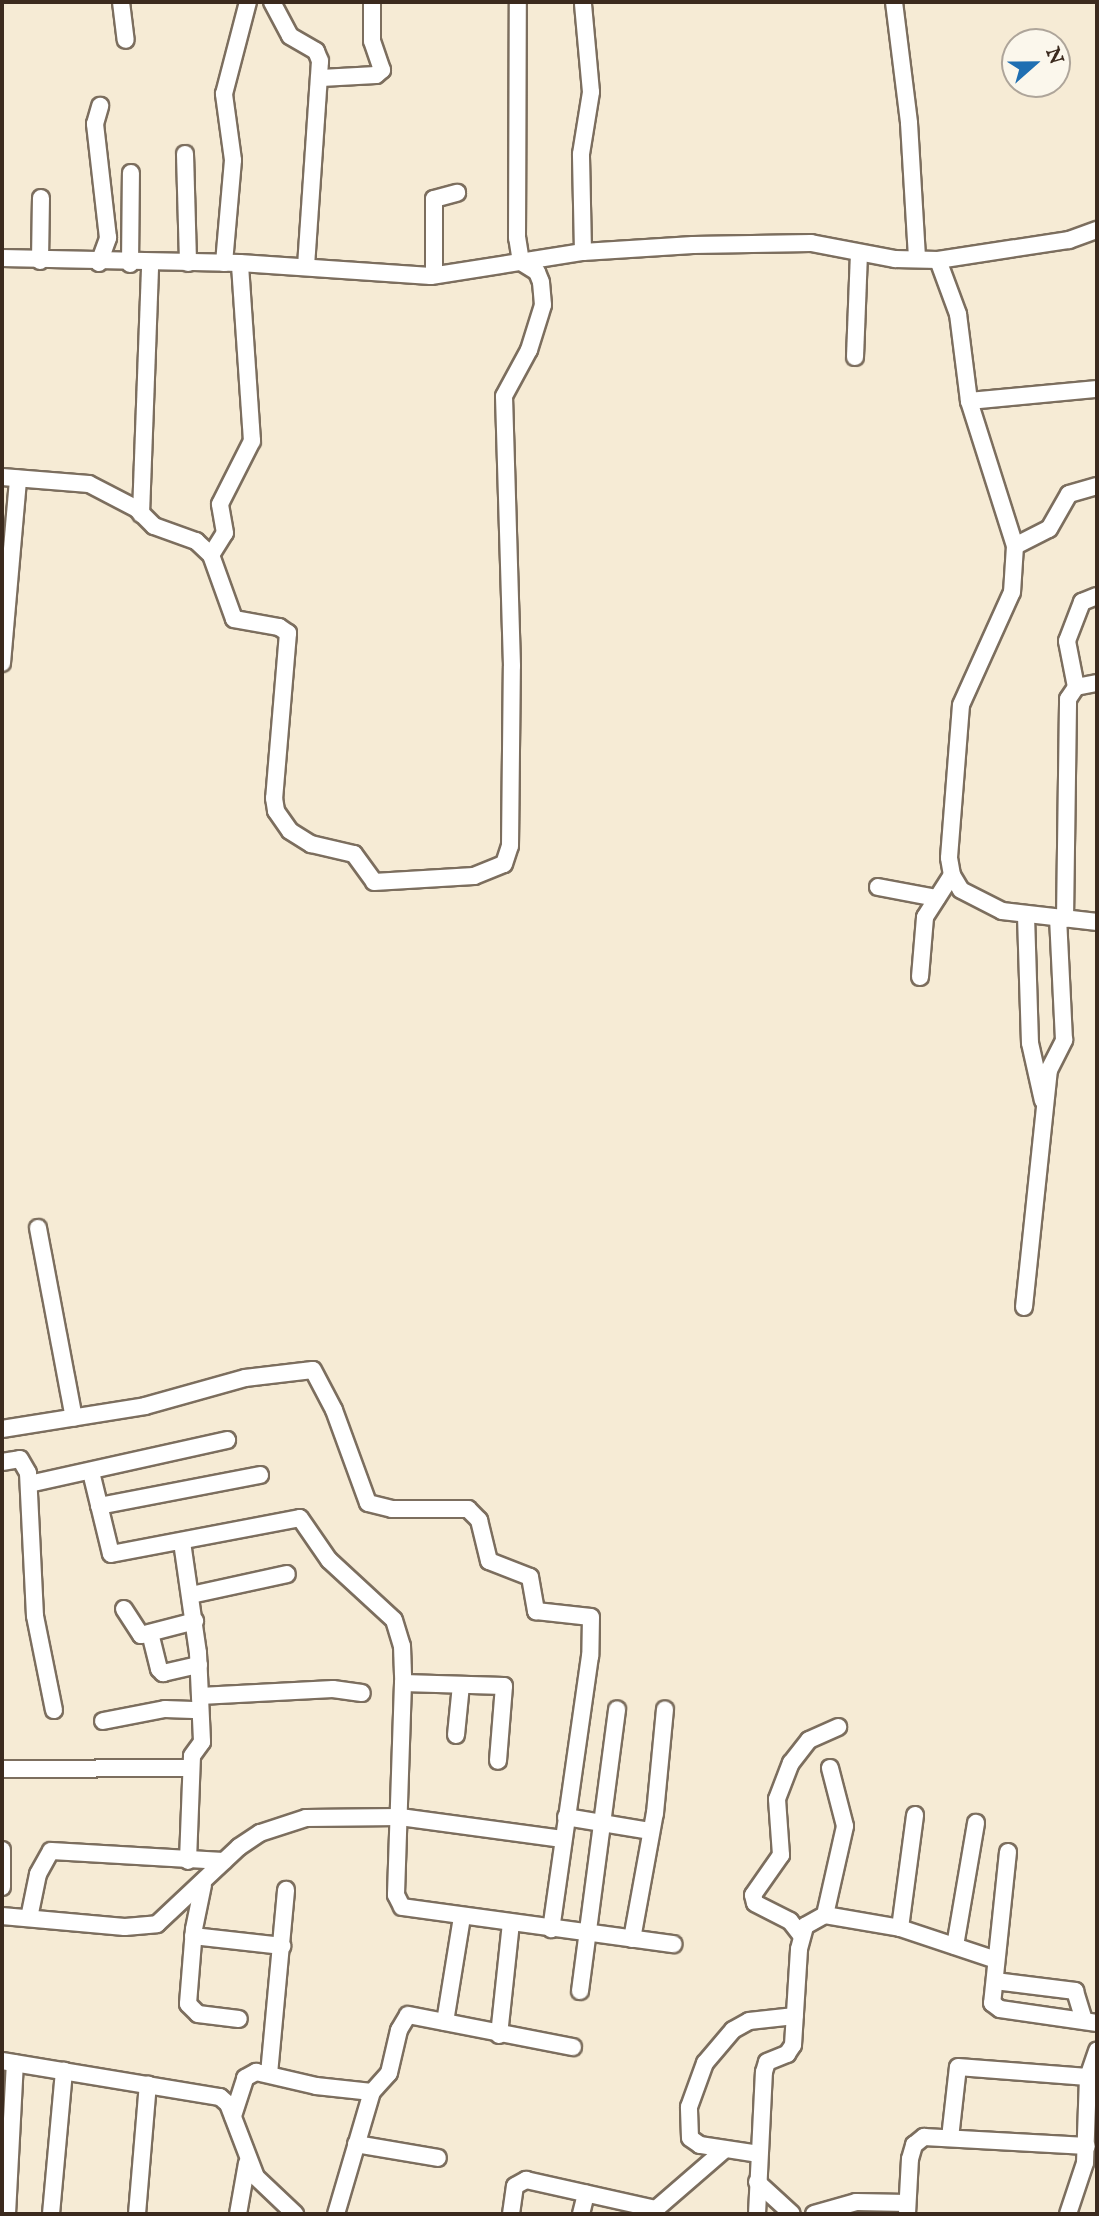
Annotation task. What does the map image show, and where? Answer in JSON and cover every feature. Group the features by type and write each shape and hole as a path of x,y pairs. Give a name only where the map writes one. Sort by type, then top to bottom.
{"street":[{"path":"121,2 126,40"},
{"path":"211,555 225,533 220,504 252,441 232,263 233,160 224,94 248,2"},
{"path":"271,2 290,36 316,51 321,78 313,140 306,267"},
{"path":"321,78 376,75 382,70 372,40 372,2"},
{"path":"2,663 10,484 89,484 141,513 154,526 196,541 211,555 234,619 279,627 290,640 283,668 274,798 281,822 311,844 354,854 374,882 474,876 505,864 510,846 512,666 504,396 529,351 543,305 537,272 522,262 517,239 518,2"},
{"path":"894,2 909,123 917,259"},
{"path":"583,4 591,92 581,155 583,252"},
{"path":"99,263 108,238 94,120 100,106"},
{"path":"185,154 188,263"},
{"path":"130,264 131,173"},
{"path":"434,275 433,199 457,193"},
{"path":"40,261 41,198"},
{"path":"2,258 130,264 232,263 306,267 369,275 434,275 583,252 802,243 859,253 938,260 1069,240 1097,230"},
{"path":"855,356 859,253"},
{"path":"938,260 958,314 969,401 1015,546 1012,592 961,705 949,858 952,875 961,890 979,901 1026,916 1097,922"},
{"path":"141,513 150,263"},
{"path":"969,401 1097,389"},
{"path":"1015,546 1049,529 1069,494 1097,486"},
{"path":"1024,1307 1049,1070 1065,1028 1061,919 1068,699 1076,687 1066,641 1082,603 1097,596"},
{"path":"1076,687 1097,684"},
{"path":"920,977 922,930 937,898 952,875"},
{"path":"878,887 937,898"},
{"path":"1026,916 1030,1043 1044,1106"},
{"path":"38,1228 74,1418"},
{"path":"2,1429 145,1406 245,1378 313,1370 339,1421 368,1503 392,1509 468,1509 479,1520 489,1561 530,1577 537,1611 591,1617 590,1656 551,1929"},
{"path":"29,1484 227,1440"},
{"path":"2,1462 25,1463 29,1484 35,1616 54,1710"},
{"path":"91,1472 111,1554 300,1518 329,1560 394,1620 402,1646 403,1683 397,1902 407,1909 673,1944"},
{"path":"99,1506 260,1475"},
{"path":"182,1542 195,1621 202,1742 192,1756 187,1861"},
{"path":"191,1595 287,1574"},
{"path":"124,1609 137,1633 150,1633 195,1621"},
{"path":"150,1633 159,1669 163,1672 199,1665"},
{"path":"403,1683 504,1686 498,1761"},
{"path":"456,1735 461,1685"},
{"path":"103,1721 200,1703 333,1689 362,1693"},
{"path":"580,1991 617,1709"},
{"path":"632,1939 651,1831 665,1709"},
{"path":"801,1935 790,1921 755,1903 752,1895 781,1855 776,1799 786,1773 809,1740 838,1727"},
{"path":"2,1769 191,1768"},
{"path":"825,1915 845,1826 830,1768"},
{"path":"2,1916 144,1927 169,1915 224,1861 260,1833 282,1824 343,1815 400,1817 562,1839"},
{"path":"900,1928 915,1815"},
{"path":"566,1816 651,1831"},
{"path":"955,1946 976,1823"},
{"path":"2,1850 2,1887"},
{"path":"29,1918 38,1874 51,1850 187,1861 224,1861"},
{"path":"1008,1852 996,1961 995,2007 1090,2022"},
{"path":"203,1883 193,1936 192,2010 239,2019"},
{"path":"268,2074 286,1890"},
{"path":"757,2214 757,2182 767,2062 791,2051 801,1935 811,1920 825,1915 900,1928 996,1961"},
{"path":"445,2022 462,1917"},
{"path":"499,2035 511,1923"},
{"path":"193,1936 282,1946"},
{"path":"995,1981 1075,1991 1090,2022"},
{"path":"336,2214 372,2092 390,2073 403,2020 414,2014 499,2035 573,2047"},
{"path":"759,2154 723,2151 700,2145 690,2138 687,2126 696,2083 705,2063 733,2030 749,2021 795,2015"},
{"path":"1068,2214 1087,2147 1088,2077 1097,2051"},
{"path":"7,2214 8,2062 220,2098 233,2116 247,2163 238,2214"},
{"path":"950,2138 958,2067 1088,2077"},
{"path":"51,2214 64,2071"},
{"path":"233,2116 245,2078 256,2072 316,2086 372,2092"},
{"path":"137,2214 148,2084"},
{"path":"814,2214 856,2202 907,2209 914,2145 924,2137 1087,2147"},
{"path":"356,2144 438,2158"},
{"path":"510,2214 519,2182 656,2209 723,2151"},
{"path":"247,2163 295,2214"},
{"path":"757,2182 792,2214"},
{"path":"581,2214 586,2194"}]}
